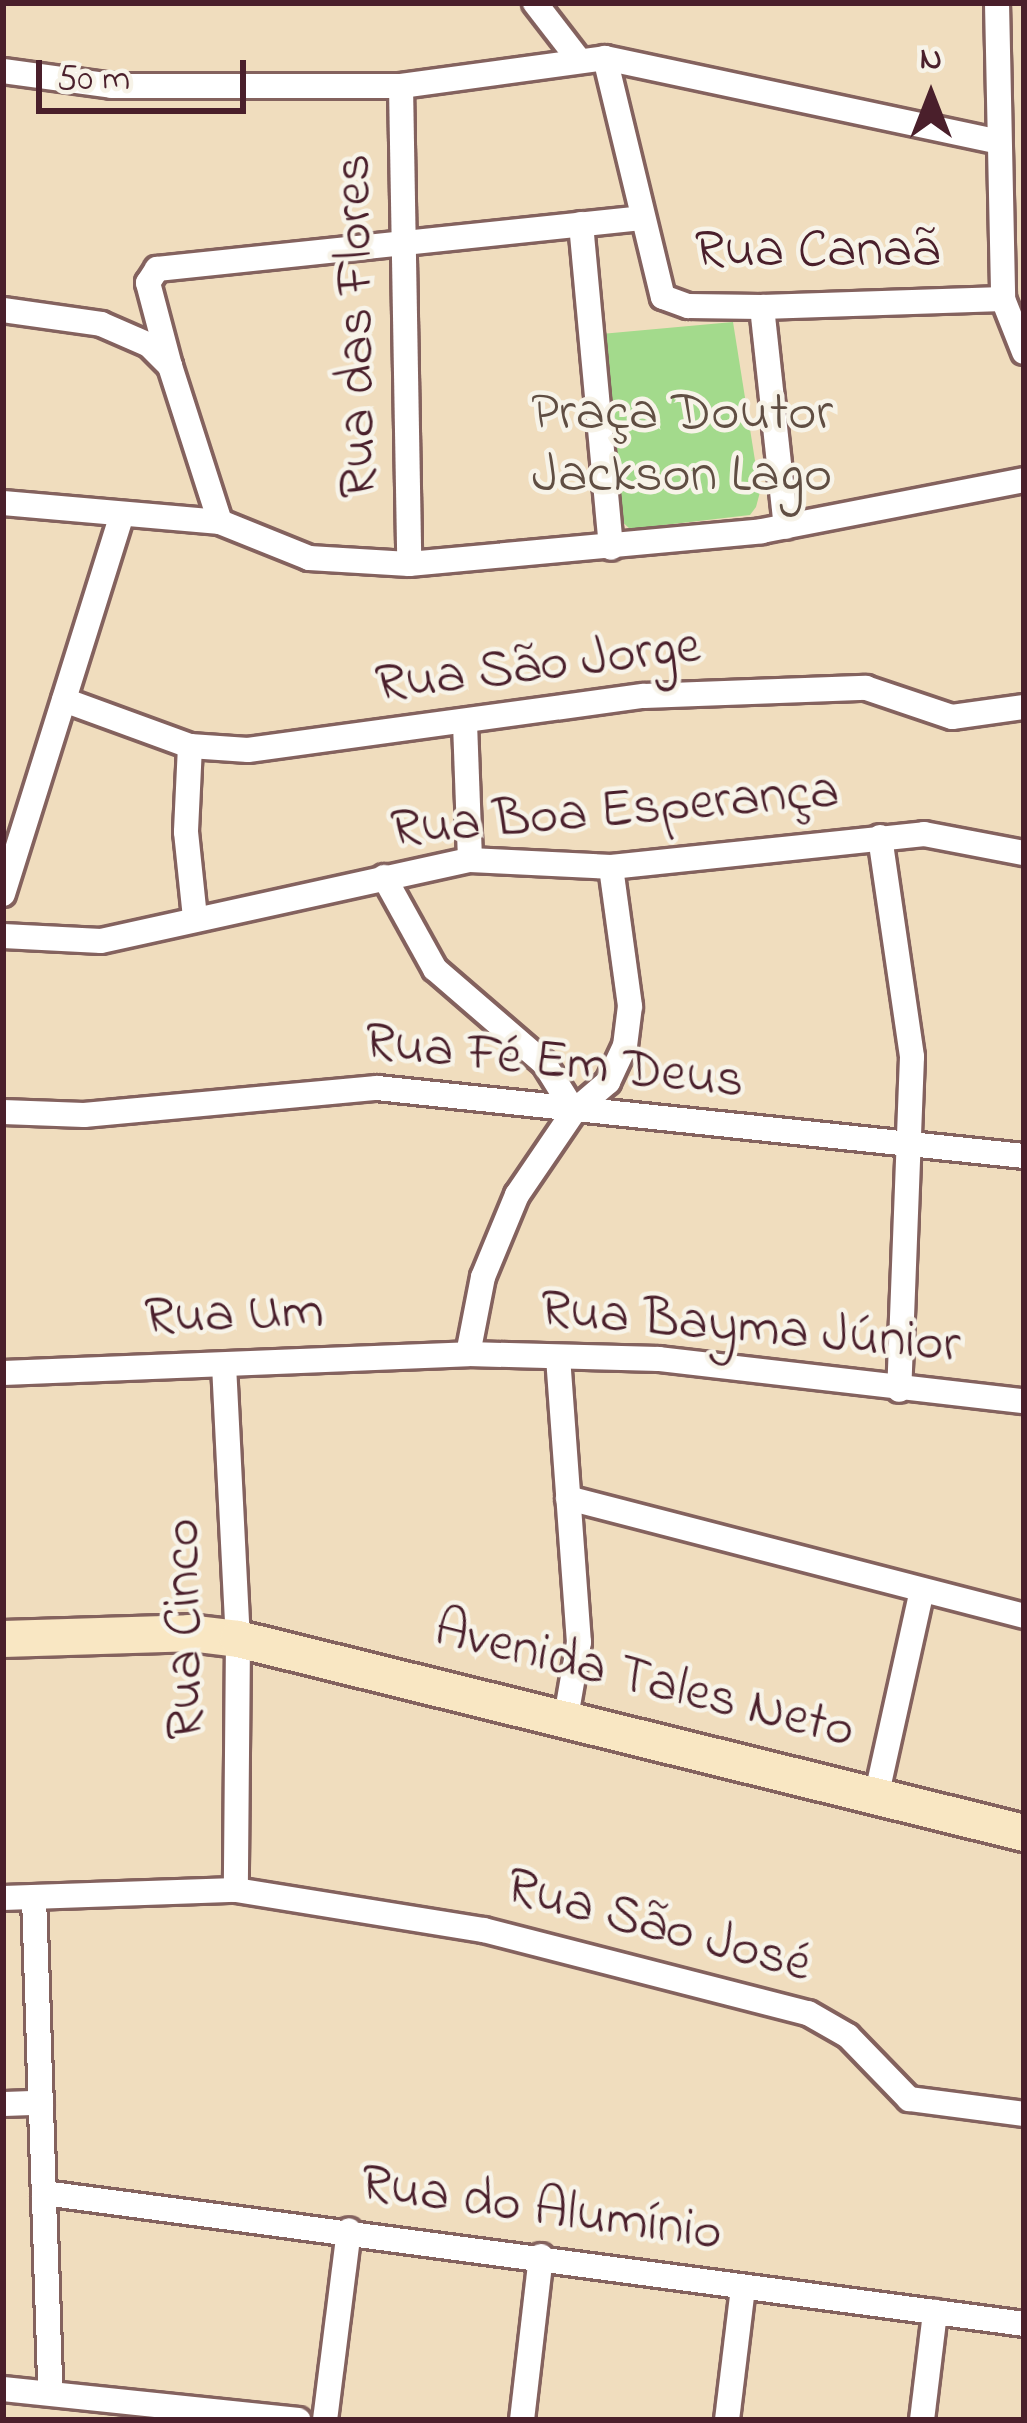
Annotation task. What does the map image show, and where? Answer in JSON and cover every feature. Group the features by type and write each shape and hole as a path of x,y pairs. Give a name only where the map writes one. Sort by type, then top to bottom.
{"main road":[{"name":"Avenida Tales Neto","path":"3,1639 189,1633 238,1639 877,1793 1024,1833"}],"street":[{"path":"535,3 575,56"},
{"path":"997,3 996,141 1004,299 1024,352"},
{"path":"3,71 112,86 400,86 575,56 605,58 996,141"},
{"name":"Rua Canaã","path":"605,58 662,297 688,306 762,307 1004,299"},
{"name":"Rua das Flores","path":"400,86 407,241 409,564"},
{"path":"220,522 148,283 157,269 641,218"},
{"path":"581,224 611,548"},
{"path":"762,307 786,527"},
{"path":"3,310 101,324 149,345 170,366"},
{"path":"3,503 122,518 220,522 308,558 409,564 611,548 786,527 1024,480"},
{"path":"3,894 122,518"},
{"name":"Rua São Jorge","path":"64,700 190,746 248,750 644,696 819,689 883,692 921,713 952,717 1024,707"},
{"path":"465,722 470,860"},
{"path":"190,746 185,832 195,917"},
{"name":"Rua Boa Esperança","path":"3,935 101,941 470,860 611,867 880,837 960,836 1024,853"},
{"path":"880,837 912,1057 899,1390"},
{"path":"468,1354 500,1229 574,1111 608,1082 630,1026 611,867"},
{"path":"384,878 412,916 422,953 544,1063 574,1111"},
{"name":"Rua Fé Em Deus","path":"3,1112 84,1115 377,1088 1024,1156"},
{"name":"Rua Bayma Júnior","path":"468,1354 659,1359 1024,1401"},
{"name":"Rua Um","path":"3,1372 468,1354"},
{"path":"558,1357 579,1642 566,1717"},
{"name":"Rua Cinco","path":"224,1365 238,1639 236,1890"},
{"path":"568,1498 921,1595 1024,1616"},
{"path":"877,1793 921,1595"},
{"name":"Rua São José","path":"3,1898 236,1890 484,1930 720,1987 831,2023 922,2105 1024,2114"},
{"path":"34,1897 50,2388"},
{"path":"3,2104 41,2103"},
{"name":"Rua do Alumínio","path":"44,2193 1024,2324"},
{"path":"325,2420 349,2231"},
{"path":"522,2420 542,2256"},
{"path":"727,2420 743,2287"},
{"path":"922,2420 935,2312"},
{"path":"3,2389 50,2388 298,2420"}],"green space":[{"name":"Praça Doutor Jackson Lago","path":"733,322 760,492 756,507 750,515 630,529 617,517 601,334"}]}
